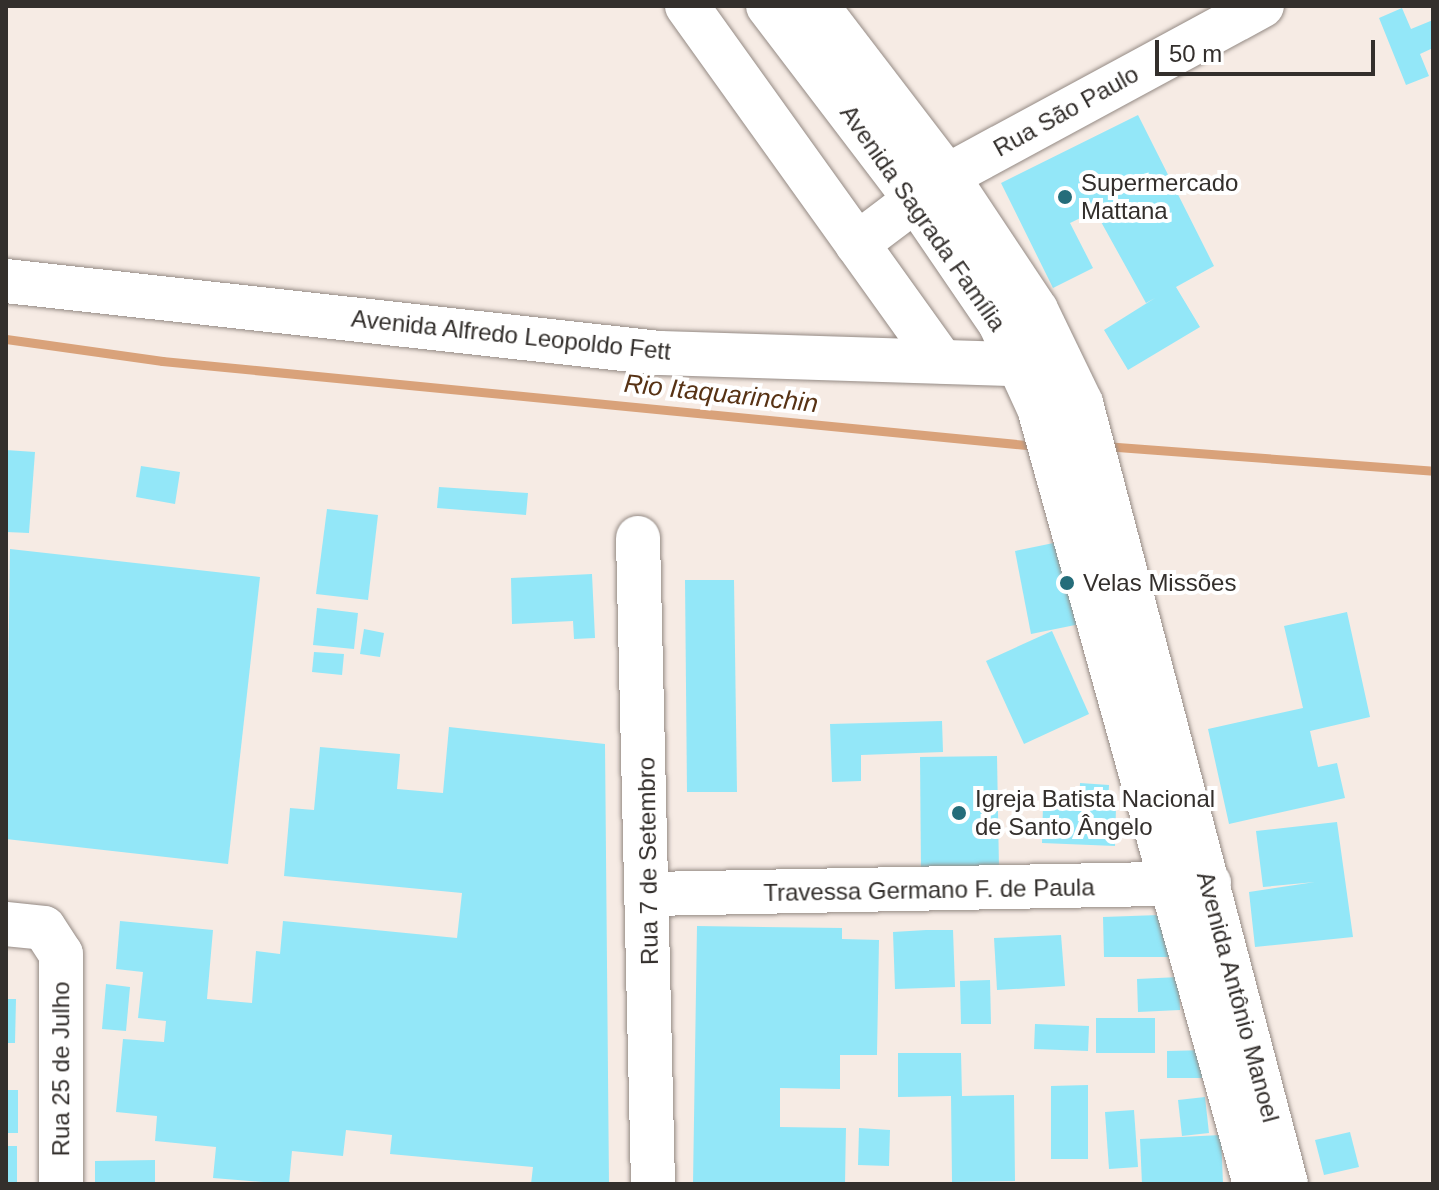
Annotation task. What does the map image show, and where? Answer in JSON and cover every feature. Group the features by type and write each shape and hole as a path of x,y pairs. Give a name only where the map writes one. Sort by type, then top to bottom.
{"street":[{"path":"687,6 941,361"},
{"name":"Avenida Sagrada Família","path":"768,6 932,188 1036,310 1084,488"},
{"name":"Avenida Sagrada Família","path":"817,6 932,188 1019,364 1060,405"},
{"name":"Rua São Paulo","path":"857,244 932,188 1240,11"},
{"name":"Avenida Alfredo Leopoldo Fett","path":"6,281 659,353 1019,364"},
{"name":"Avenida Antônio Manoel","path":"1084,488 1191,885 1286,1184"},
{"name":"Rua 7 de Setembro","path":"638,538 650,894 653,1184"},
{"name":"Avenida Antônio Manoel","path":"1191,885 1255,1184"},
{"name":"Travessa Germano F. de Paula","path":"650,894 1191,885"},
{"name":"Rua 25 de Julho","path":"6,924 44,928 61,954 61,1184"}],"building":[{"path":"1402,8 1411,29 1433,20 1433,48 1420,54 1429,76 1406,85 1379,18"},
{"path":"1138,115 1214,266 1176,287 1200,327 1128,370 1104,330 1155,298 1146,303 1095,211 1070,223 1093,268 1053,288 1001,183"},
{"path":"6,450 35,452 29,533 6,532"},
{"path":"141,466 180,472 175,504 136,497"},
{"path":"439,487 528,493 526,515 437,508"},
{"path":"327,509 378,515 368,600 316,594"},
{"path":"1068,540 1085,623 1031,634 1015,551"},
{"path":"10,549 260,577 228,864 6,839"},
{"path":"592,574 595,638 574,639 573,621 512,624 511,578"},
{"path":"685,580 734,580 737,792 687,792"},
{"path":"317,608 358,613 354,649 313,645"},
{"path":"1347,612 1370,717 1310,731 1318,767 1337,763 1345,798 1229,824 1208,729 1303,708 1284,626"},
{"path":"364,629 384,633 380,657 360,654"},
{"path":"1052,631 1089,714 1024,744 986,661"},
{"path":"314,652 344,654 342,675 312,672"},
{"path":"942,721 943,752 861,755 861,781 832,782 830,724"},
{"path":"449,727 605,744 609,1184 531,1184 533,1167 390,1154 392,1135 346,1130 343,1156 292,1151 289,1184 213,1178 216,1147 155,1141 157,1116 116,1112 123,1039 164,1042 166,1021 138,1018 143,972 116,969 120,921 213,930 207,999 252,1003 256,951 280,954 283,921 457,938 462,893 284,876 290,808 314,810 320,747 400,754 397,789 443,793"},
{"name":"Igreja Batista Nacional de Santo Ângelo","path":"997,756 999,869 921,870 920,757"},
{"path":"1080,783 1109,785 1108,806 1116,807 1115,846 1042,843 1043,805 1079,806"},
{"path":"1337,822 1353,937 1255,947 1249,892 1315,882 1263,887 1256,831"},
{"path":"1159,915 1170,957 1104,957 1103,917"},
{"path":"697,926 842,928 842,939 879,940 877,1055 840,1055 840,1089 780,1088 780,1127 846,1128 845,1184 693,1184"},
{"path":"953,930 955,987 895,989 893,932"},
{"path":"1061,935 1065,986 997,990 994,938"},
{"path":"1179,977 1180,1010 1138,1012 1137,979"},
{"path":"990,980 991,1024 961,1024 960,981"},
{"path":"106,984 130,987 126,1031 102,1029"},
{"path":"6,999 16,999 15,1043 6,1043"},
{"path":"1096,1018 1155,1018 1155,1053 1096,1053"},
{"path":"1035,1024 1089,1026 1088,1051 1034,1049"},
{"path":"1209,1050 1209,1078 1167,1078 1167,1051"},
{"path":"898,1053 961,1053 962,1096 1014,1095 1015,1181 952,1182 951,1096 898,1097"},
{"path":"1088,1085 1088,1159 1051,1159 1051,1086"},
{"path":"6,1090 18,1090 18,1133 6,1133"},
{"path":"1205,1097 1209,1133 1182,1136 1178,1100"},
{"path":"1134,1110 1138,1167 1109,1169 1105,1112"},
{"path":"859,1128 890,1130 889,1166 858,1165"},
{"path":"1350,1132 1359,1167 1324,1175 1315,1140"},
{"path":"1221,1135 1223,1184 1142,1184 1140,1139"},
{"path":"6,1146 17,1146 17,1184 6,1184"},
{"path":"155,1160 155,1184 95,1184 95,1161"}],"waterway":[{"name":"Rio Itaquarinchin","path":"6,339 162,361 1037,446"},
{"name":"Rio Itaquarinchin","path":"1104,446 1433,471"}],"place":[{"name":"Supermercado Mattana","path":"1065,197"},
{"name":"Velas Missões","path":"1067,583"},
{"name":"Igreja Batista Nacional de Santo Ângelo","path":"959,813"}]}
